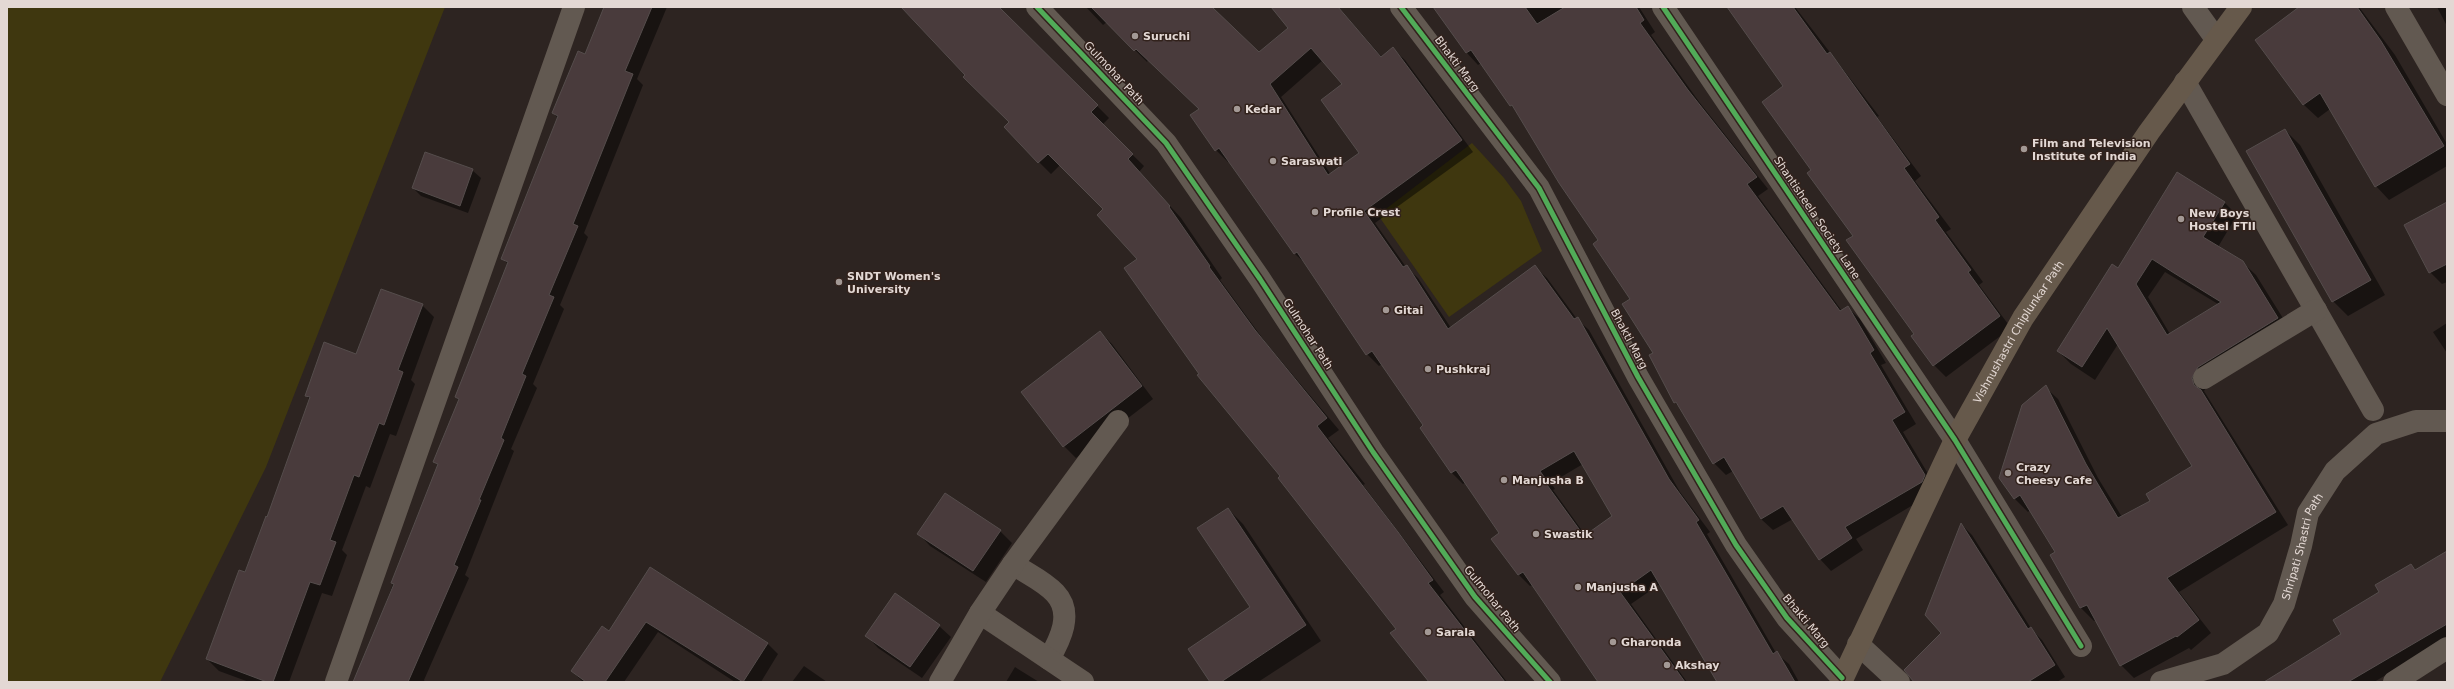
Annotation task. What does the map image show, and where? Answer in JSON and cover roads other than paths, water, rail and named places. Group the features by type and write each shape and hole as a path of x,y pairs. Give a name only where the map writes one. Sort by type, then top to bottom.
{"main road":[{"name":"Vishnushastri Chiplunkar Path","path":"1842,680 1955,440 2023,318 2185,82 2241,7"}],"street":[{"path":"336,682 574,7"},
{"name":"Gulmohar Path","path":"1037,7 1166,143 1260,279 1373,452 1475,597 1550,682"},
{"name":"Bhakti Marg","path":"1401,7 1539,188 1638,377 1736,545 1787,618 1842,680"},
{"name":"Shantisheela Society Lane","path":"1663,7 1955,440 2081,646"},
{"path":"2193,7 2216,39"},
{"path":"2396,7 2447,95"},
{"path":"2185,82 2373,410"},
{"path":"2204,378 2316,310"},
{"path":"940,682 980,613 1013,564 1118,421"},
{"name":"Shripati Shastri Path","path":"2161,682 2223,664 2268,633 2284,604 2301,546 2308,513 2335,471 2376,434 2416,421 2447,421"},
{"path":"1013,564 1055,593 1061,605 1064,627 1061,639 1049,659"},
{"path":"980,613 1083,682"},
{"path":"1858,644 1899,682"},
{"path":"2394,682 2447,648"}],"place":[{"name":"Suruchi","path":"1135,36"},
{"name":"Kedar","path":"1237,109"},
{"name":"Film and Television Institute of India","path":"2024,149"},
{"name":"Saraswati","path":"1273,161"},
{"name":"Profile Crest","path":"1315,212"},
{"name":"New Boys Hostel FTII","path":"2181,219"},
{"name":"SNDT Women's University","path":"839,282"},
{"name":"Gitai","path":"1386,310"},
{"name":"Pushkraj","path":"1428,369"},
{"name":"Crazy Cheesy Cafe","path":"2008,473"},
{"name":"Manjusha B","path":"1504,480"},
{"name":"Swastik","path":"1536,534"},
{"name":"Manjusha A","path":"1578,587"},
{"name":"Sarala","path":"1428,632"},
{"name":"Gharonda","path":"1613,642"},
{"name":"Akshay","path":"1667,665"}]}
